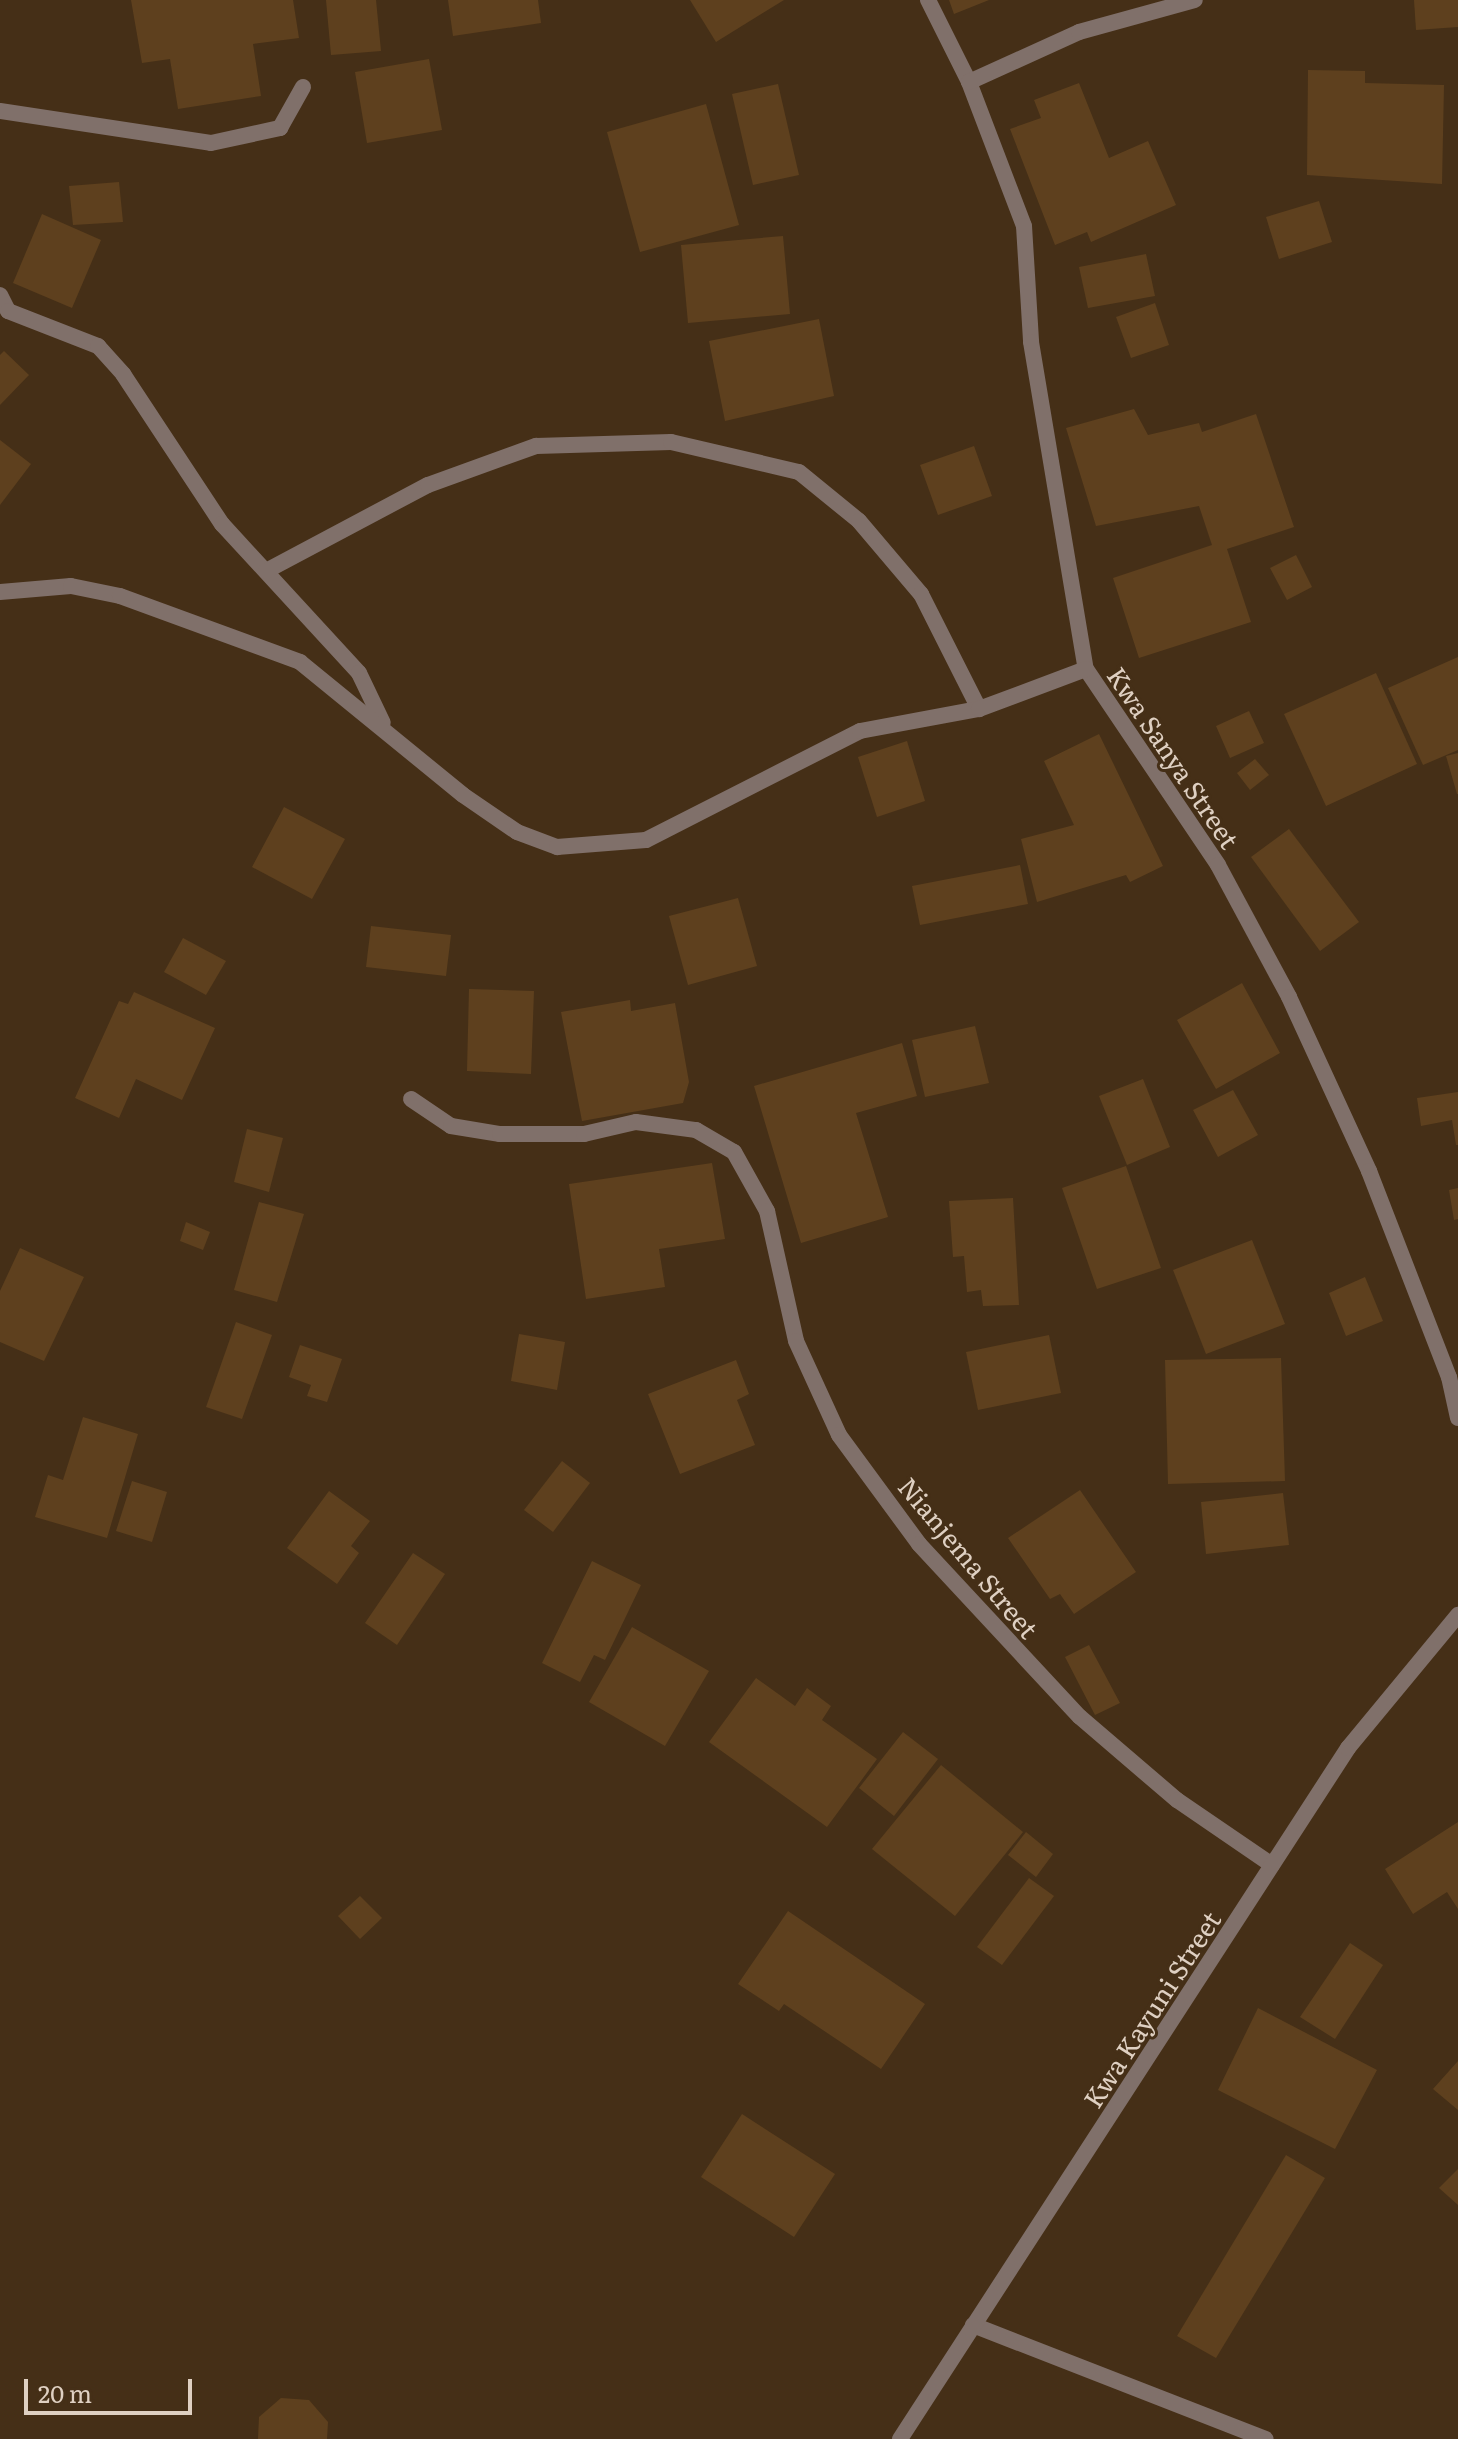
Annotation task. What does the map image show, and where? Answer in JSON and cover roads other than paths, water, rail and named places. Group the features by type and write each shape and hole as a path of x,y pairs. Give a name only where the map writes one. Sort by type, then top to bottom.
{"street":[{"name":"Kwa Sanya Street","path":"928,0 969,82 1024,226 1031,342 1086,669 1218,865 1289,997 1369,1171 1449,1377 1458,1418"},
{"path":"969,82 1079,32 1195,0"},
{"path":"0,111 211,143 280,128 303,87"},
{"path":"0,295 8,311 98,346 123,374 222,524 359,673 386,728"},
{"path":"266,571 428,485 536,446 671,442 799,472 859,521 921,594 979,709"},
{"path":"0,592 71,586 120,596 300,662 386,728 463,795 517,832 557,847 596,848 646,840 860,731 979,709 1086,669"},
{"name":"Nianjema Street","path":"411,1099 451,1126 500,1134 584,1134 636,1122 696,1130 734,1152 767,1211 796,1341 839,1435 919,1544 1080,1717 1177,1800 1272,1865"},
{"name":"Kwa Kayuni Street","path":"900,2439 1348,1748 1458,1615"},
{"path":"973,2325 1266,2439"}]}
